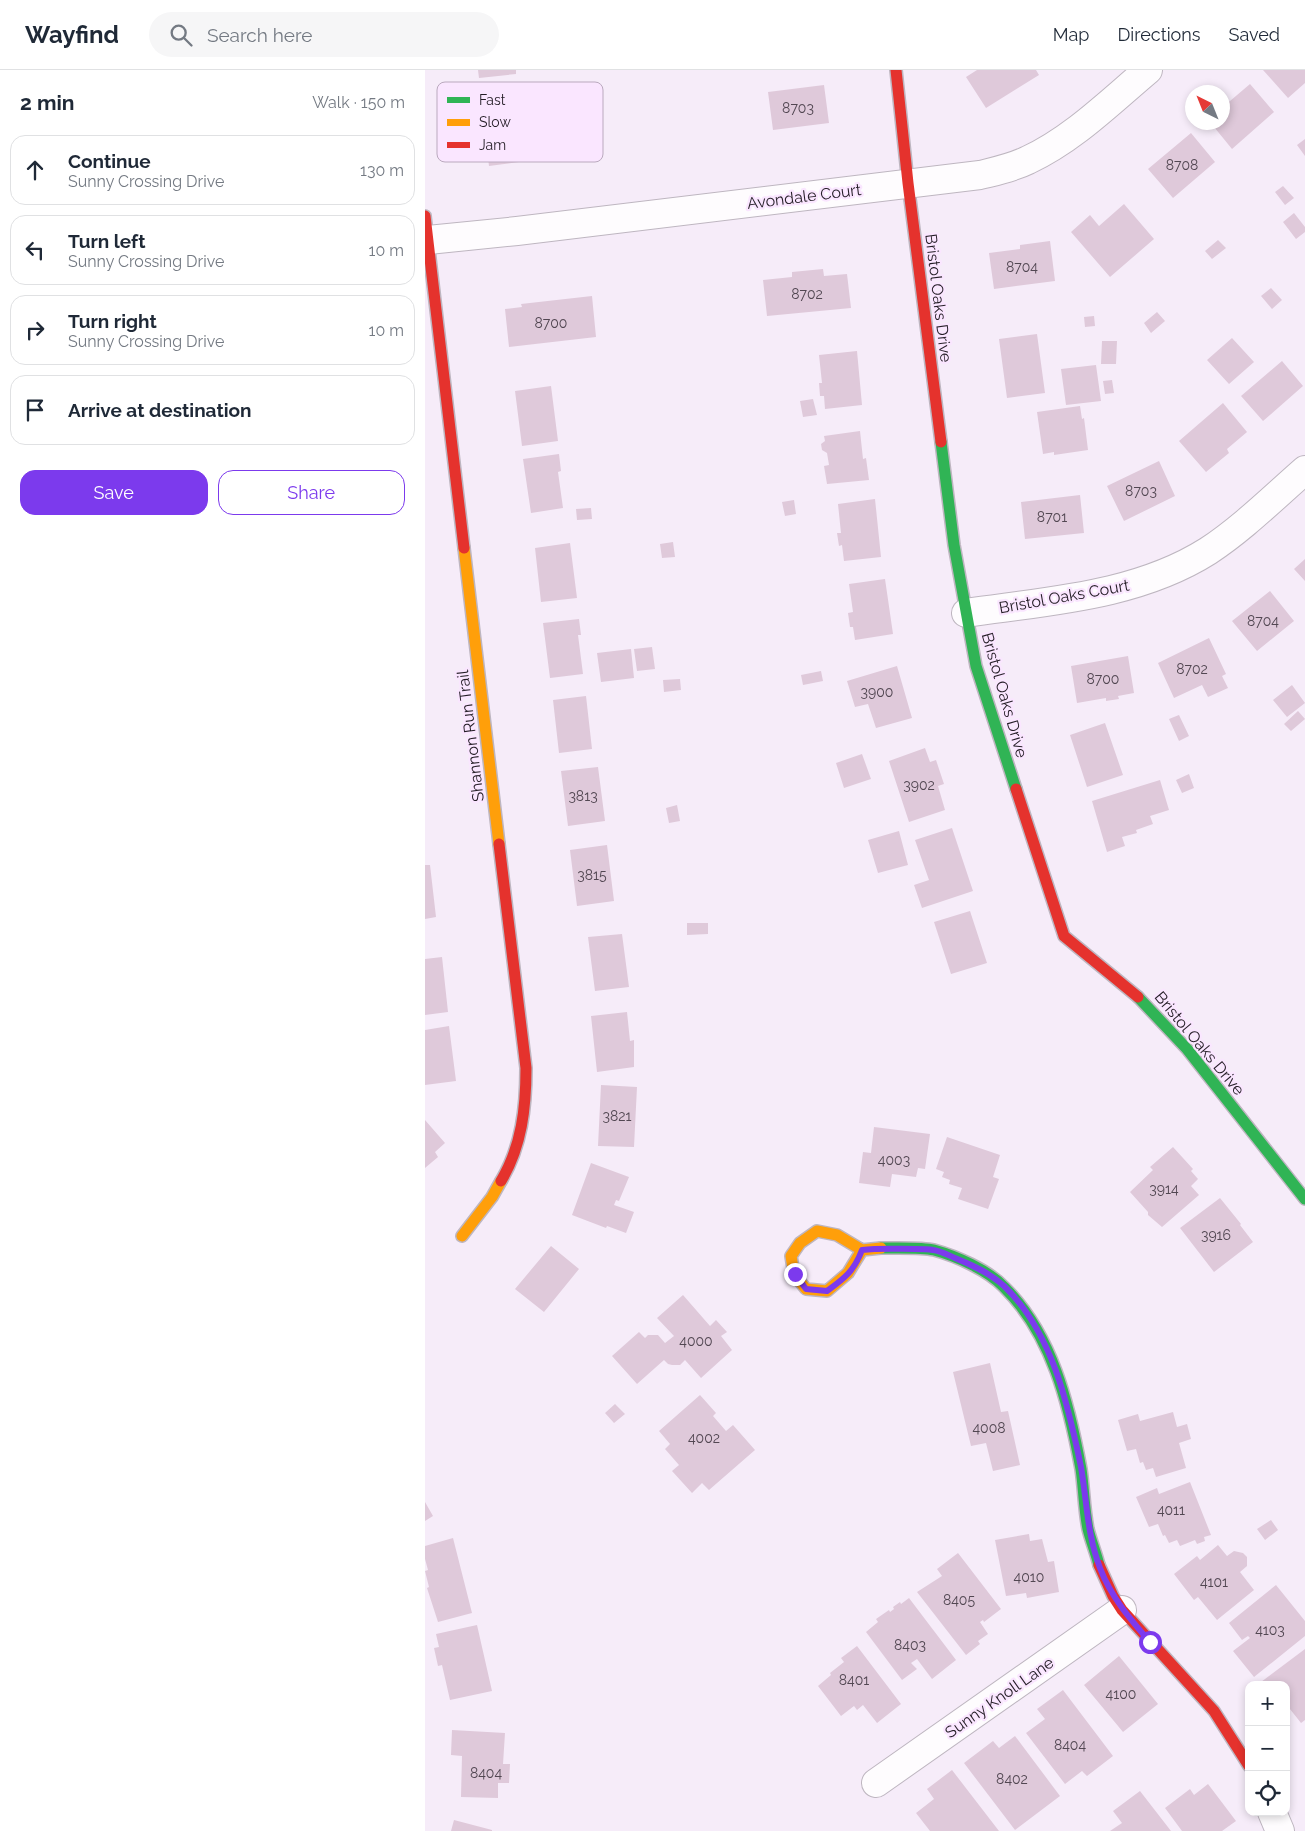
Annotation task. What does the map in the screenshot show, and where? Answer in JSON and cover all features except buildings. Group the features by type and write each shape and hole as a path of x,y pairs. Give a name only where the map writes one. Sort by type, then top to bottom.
{"street":[{"name":"Bristol Oaks Drive","path":"896,70 908,184 954,545 976,666 1064,936 1141,999 1187,1049 1305,1199"},
{"name":"Avondale Court","path":"427,228 527,230 980,175 1009,168 1049,150 1073,133 1148,70"},
{"name":"Shannon Run Trail","path":"427,228 527,1084 524,1120 511,1164 486,1207 462,1236"},
{"name":"Bristol Oaks Court","path":"966,613 1087,595 1127,586 1187,563 1209,550 1305,470"},
{"path":"862,1250 856,1264 845,1278 827,1291 806,1289 795,1274 791,1256 800,1243 817,1231 837,1235 862,1250 883,1248 933,1250 969,1264 990,1275 1004,1286 1030,1317 1048,1351 1058,1377 1072,1426 1081,1470 1089,1528 1100,1568 1122,1610 1214,1711 1245,1760"},
{"name":"Sunny Knoll Lane","path":"876,1783 1122,1610"},
{"path":"1273,1816 1279,1831"}],"traffic: fast":[{"path":"941,442 954,545 976,666 1016,789"},
{"path":"1138,997 1187,1049 1305,1199"},
{"path":"881,1248 929,1249 962,1260 981,1269 1004,1287 1035,1326 1056,1371 1071,1420 1081,1469 1088,1529 1099,1565"}],"traffic: slow":[{"path":"464,548 499,844"},
{"path":"462,1236 492,1197 501,1181"},
{"path":"862,1250 848,1273 827,1291 806,1289 794,1274 791,1256 800,1243 817,1231 837,1235 862,1250 881,1248"}],"traffic: jam":[{"path":"896,70 908,183 941,442"},
{"path":"425,216 464,548"},
{"path":"1016,789 1064,936 1138,997"},
{"path":"499,844 526,1068 524,1112 518,1140 514,1154 501,1181"},
{"path":"1099,1565 1113,1596 1122,1610 1214,1711 1245,1760"}],"route":[{"path":"795,1274 806,1289 827,1291 845,1278 856,1264 862,1250 883,1248 933,1250 969,1264 990,1275 1004,1286 1030,1317 1048,1351 1058,1377 1072,1426 1081,1470 1089,1528 1100,1568 1122,1610 1150,1642"}]}
